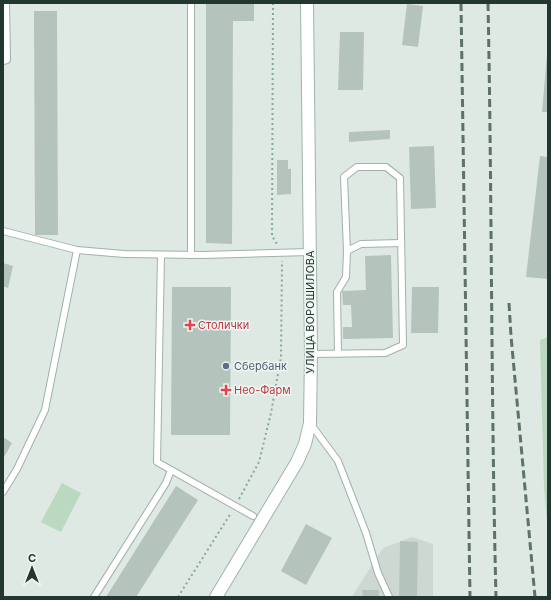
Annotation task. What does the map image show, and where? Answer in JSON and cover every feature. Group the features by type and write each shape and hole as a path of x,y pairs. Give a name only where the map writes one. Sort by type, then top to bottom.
{"main road":[{"name":"УЛИЦА ВОРОШИЛОВА","path":"216,597 298,462 305,444 310,423 311,354 307,3"}],"lane":[{"path":"3,60 7,60 6,3"},
{"path":"191,3 191,255"},
{"path":"311,354 338,354 385,353 403,346 400,178 386,166 357,166 344,177 347,251 346,277 337,292 338,354"},
{"path":"3,231 78,250 124,254 191,255 310,252"},
{"path":"347,251 361,244 401,243"},
{"path":"3,492 17,469 45,410 78,250"},
{"path":"161,255 157,462 253,516"},
{"path":"310,423 338,461 366,533 378,573 389,597"},
{"path":"94,597 166,483 171,470"}],"path":[{"path":"178,597 235,506 259,462 272,406 281,357 282,253 272,236 273,3"}],"shaded area":[{"path":"412,537 433,544 433,597 353,597 383,548"}],"green space":[{"path":"548,337 548,534 544,488 540,340"},
{"path":"62,483 81,493 61,532 41,522"}],"building":[{"path":"206,3 254,3 254,21 233,21 232,244 206,243"},
{"path":"407,4 423,6 418,47 402,45"},
{"path":"34,11 57,11 58,235 35,235"},
{"path":"340,32 364,32 363,90 338,90"},
{"path":"547,54 548,112 542,112"},
{"path":"390,130 390,139 349,142 349,132"},
{"path":"434,146 436,208 411,209 409,147"},
{"path":"540,156 548,157 548,279 526,277"},
{"path":"277,160 288,160 288,169 291,169 291,194 277,195"},
{"path":"391,255 393,338 343,339 343,327 352,327 351,305 343,305 342,291 366,290 365,256"},
{"path":"3,263 13,266 8,288 3,286"},
{"path":"172,287 231,287 230,435 171,435"},
{"path":"412,287 439,287 438,333 411,333"},
{"path":"3,437 12,443 3,459"},
{"path":"176,486 198,500 136,597 106,597"},
{"path":"306,524 332,538 306,585 281,571"},
{"path":"400,541 418,542 417,597 399,597"},
{"path":"362,590 379,590 379,597 363,597"}],"railway":[{"path":"461,3 470,597"},
{"path":"488,3 496,597"},
{"path":"509,303 535,597"}],"place":[{"name":"Столички","path":"190,325"},
{"name":"Сбербанк","path":"226,366"},
{"name":"Нео-Фарм","path":"226,390"}]}
